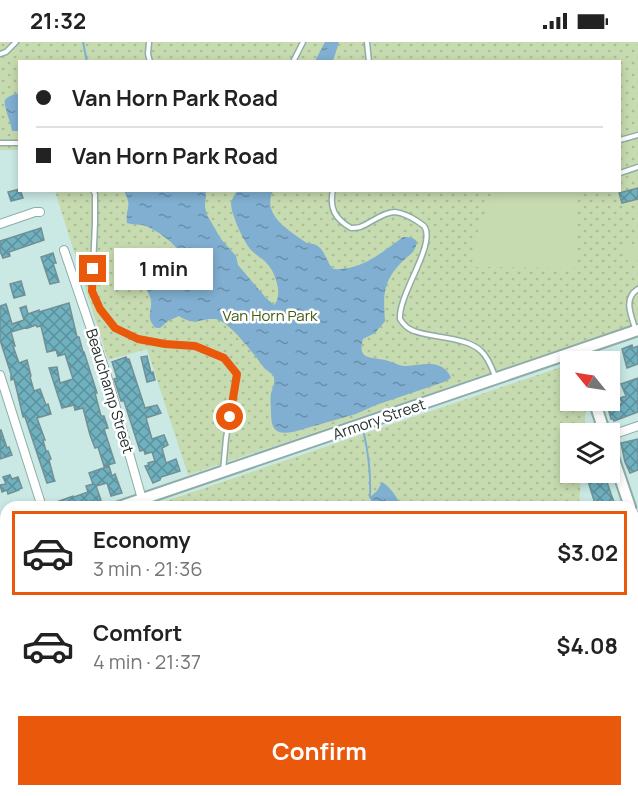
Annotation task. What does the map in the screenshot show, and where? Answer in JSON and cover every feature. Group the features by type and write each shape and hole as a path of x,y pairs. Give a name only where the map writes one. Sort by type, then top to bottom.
{"main road":[{"name":"Armory Street","path":"136,501 637,330"},
{"path":"620,477 628,501"}],"street":[{"path":"0,224 35,212 40,213"},
{"name":"Beauchamp Street","path":"64,250 107,376 142,499"},
{"path":"0,375 40,501"},
{"path":"620,432 638,426"}],"lane":[{"path":"0,54 6,52 16,42"},
{"path":"149,42 150,60"},
{"path":"294,60 303,42"},
{"path":"368,42 369,60"},
{"path":"621,140 638,135"},
{"path":"0,143 18,143"},
{"path":"621,173 638,167"},
{"path":"94,192 92,291 100,309 115,328 138,339 195,346 224,358 237,374 226,438 223,472"},
{"path":"333,192 332,208 337,219 351,228 360,227 395,212 410,217 424,226 428,237 423,254 403,298 399,313 400,319 413,331 461,342 480,350 497,379"},
{"path":"637,330 629,310 629,301 634,291 638,289"}],"green space":[{"name":"Van Horn Park","path":"0,42 638,42 638,323 188,475 147,349 108,360 55,192 621,192 621,60 18,60 18,150 0,150"},
{"path":"501,192 578,192 574,268 475,267 475,239 488,205"},
{"path":"638,243 638,260 628,263 624,247"},
{"path":"560,367 560,411 586,411 585,423 560,423 560,483 580,483 579,501 166,501"}],"water":[{"path":"325,42 339,42 333,60 316,60"},
{"path":"18,93 18,131 12,131 5,106 5,100"},
{"path":"124,192 206,192 207,215 221,239 236,256 238,265 274,305 278,291 274,275 267,264 248,246 233,214 231,203 236,192 273,192 270,200 271,208 279,222 307,243 318,246 333,269 362,264 379,255 403,237 414,239 417,242 414,251 397,267 388,281 384,303 385,321 375,333 363,339 362,351 370,358 403,366 434,364 446,370 451,378 356,414 293,432 282,433 275,430 271,418 273,375 265,369 235,332 215,319 194,322 179,316 160,328 156,328 150,318 151,300 145,287 137,280 120,280 118,270 124,262 130,259 142,259 167,267 172,265 180,253 157,232 146,226 127,223 127,197"},
{"path":"382,482 399,501 371,501 370,497"}],"building":[{"path":"638,188 638,199 622,203 619,193"},
{"path":"18,190 23,198 11,201 8,192"},
{"path":"41,228 44,240 9,252 10,256 3,258 0,241"},
{"path":"53,253 56,263 53,263 59,282 50,284 41,257"},
{"path":"21,281 25,295 14,298 10,284"},
{"path":"69,303 77,337 79,337 97,393 95,393 101,416 104,416 108,428 104,429 115,463 104,466 98,447 95,448 90,435 83,408 75,410 74,405 62,408 49,368 57,367 60,383 73,379 65,354 58,356 56,350 47,352 41,326 36,325 11,332 19,363 27,360 34,391 40,389 51,414 37,418 45,440 43,440 46,451 51,459 49,460 55,481 47,483 25,417 23,417 14,379 11,380 0,340 0,306 6,304 12,324 24,320 20,308 26,306 28,314"},
{"path":"632,345 633,348 638,346 638,364 627,368 622,349"},
{"path":"147,356 155,380 147,382 141,357"},
{"path":"126,357 129,359 145,408 157,405 161,413 146,418 152,439 164,435 168,445 162,448 166,463 176,459 180,471 161,477 153,483 145,466 155,461 152,452 145,454 144,450 140,451 124,401 121,401 114,379 117,378 112,362"},
{"path":"638,378 638,412 614,421 609,411 620,411 622,403 620,398 626,396 621,384"},
{"path":"0,430 12,455 0,459"},
{"path":"638,439 638,470 630,473 621,443"},
{"path":"109,466 112,476 115,474 122,493 111,496 107,483 96,486 101,500 59,501 88,492 86,486 93,484 89,473"},
{"path":"10,475 12,479 18,477 22,488 8,494 7,490 2,492 0,485 6,484 3,477"},
{"path":"589,483 608,483 614,501 594,501"}],"waterway":[{"path":"83,42 87,60"},
{"path":"364,434 372,499"}],"route":[{"path":"93,269 92,291 100,309 115,328 138,339 195,346 224,358 237,374 230,417"}]}
